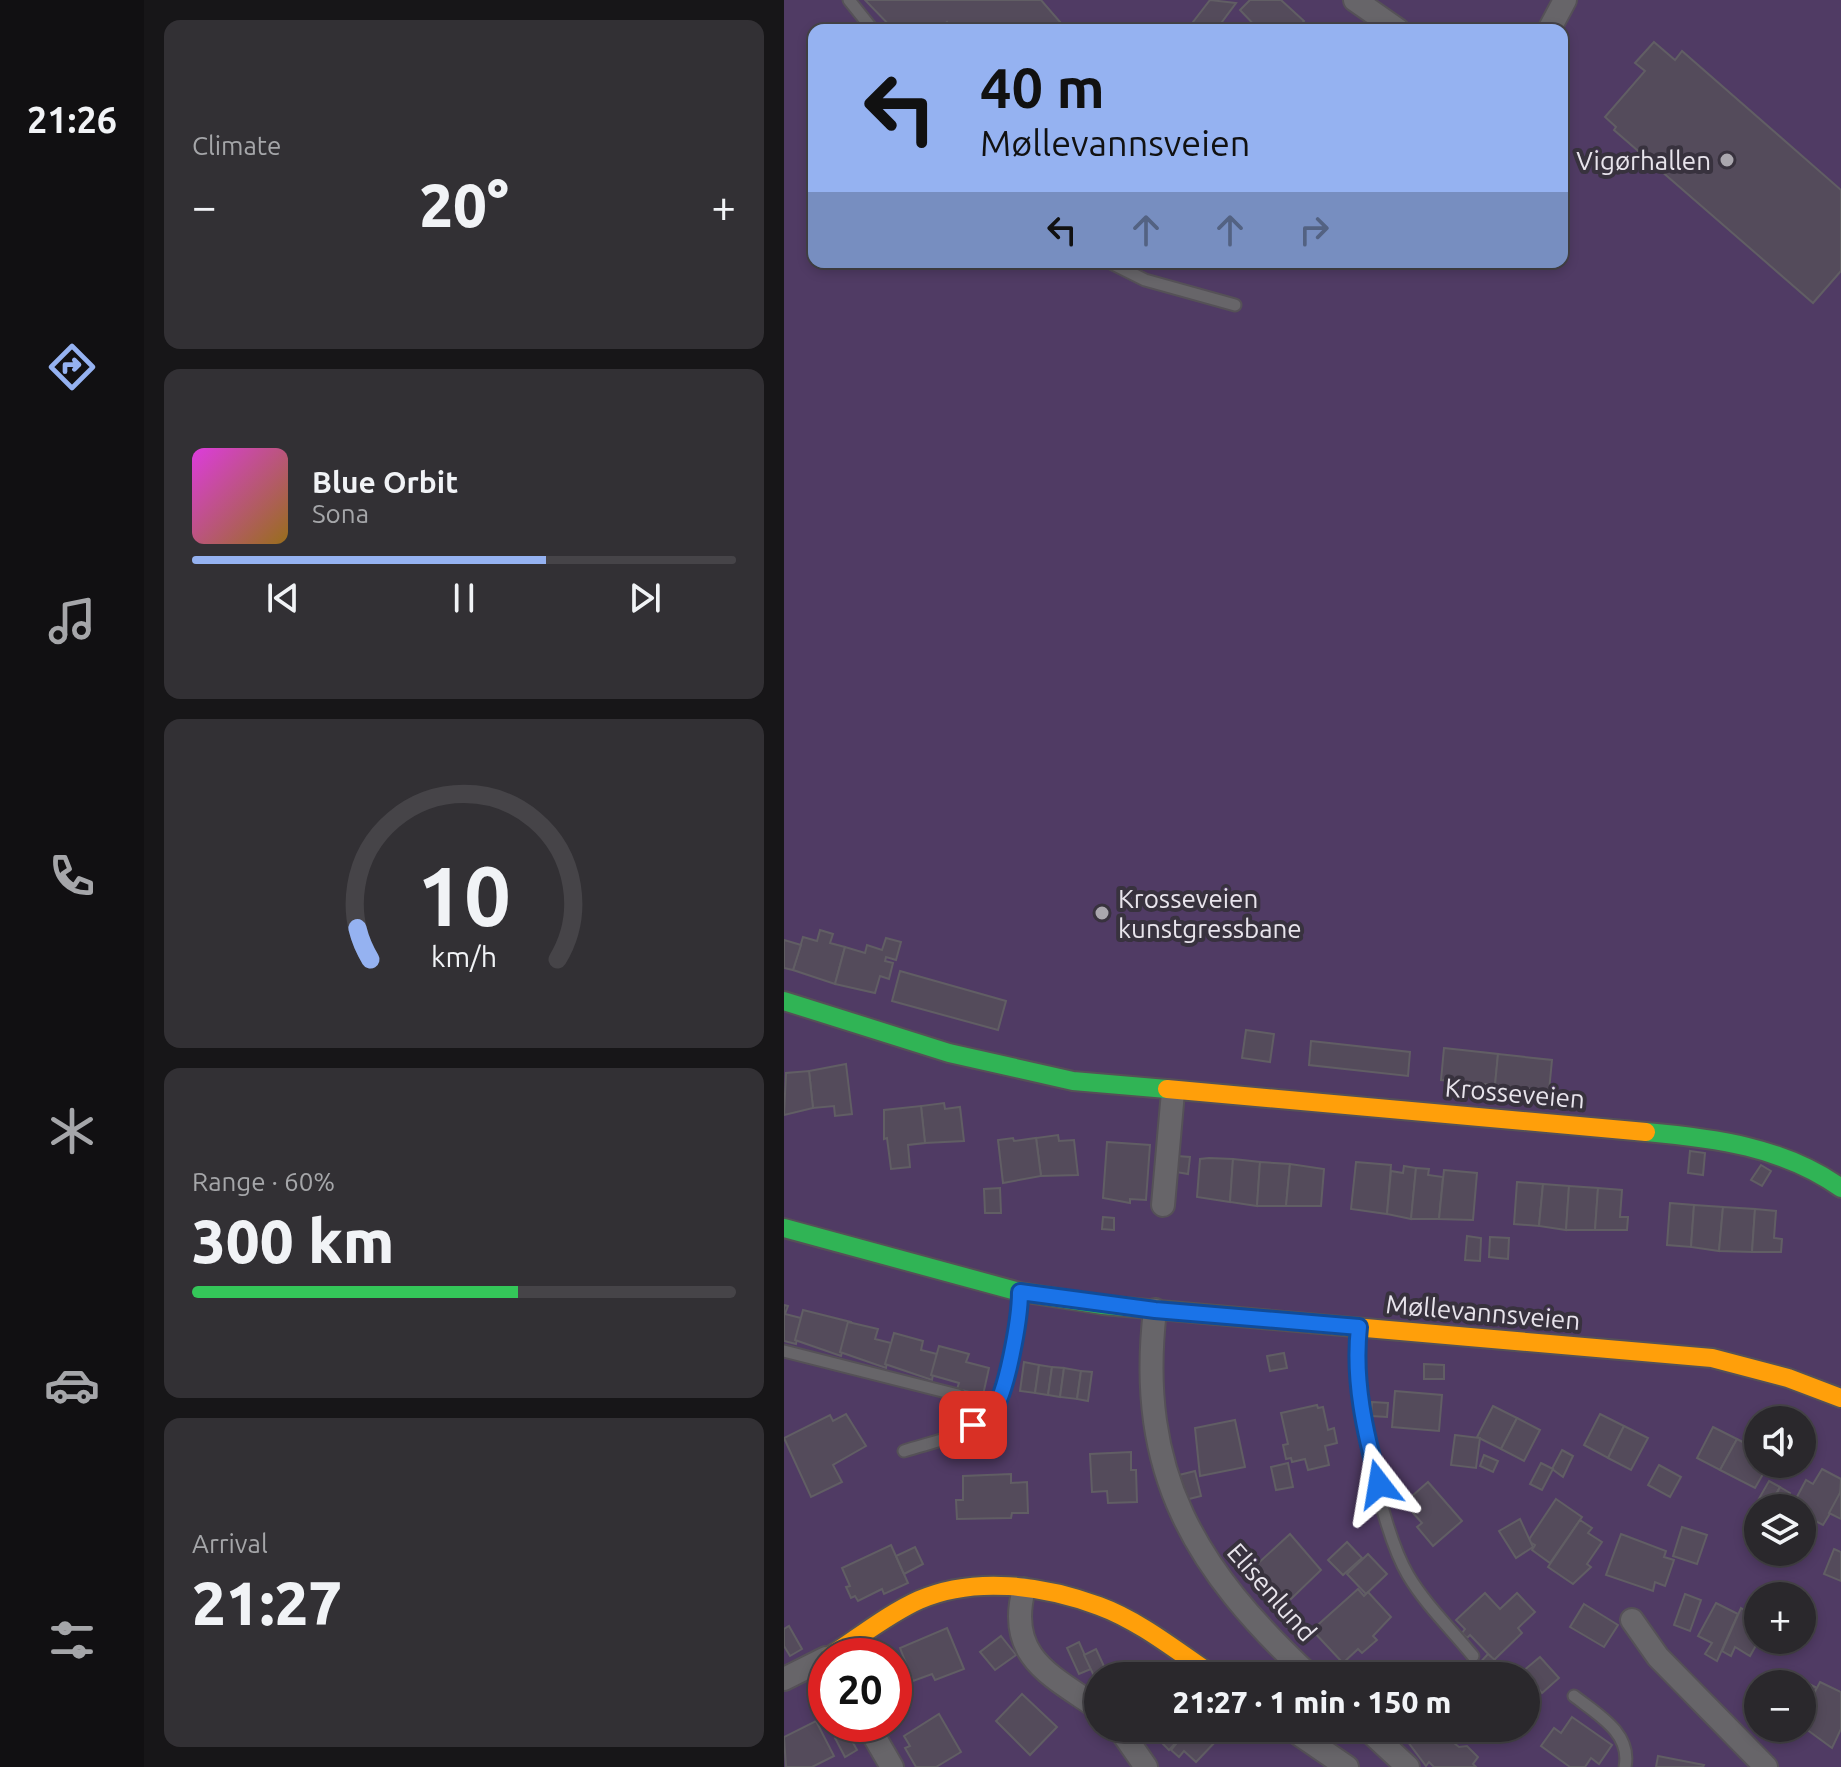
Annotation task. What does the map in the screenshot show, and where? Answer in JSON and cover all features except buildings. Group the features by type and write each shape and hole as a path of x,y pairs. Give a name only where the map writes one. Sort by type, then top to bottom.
{"street":[{"path":"1355,0 1389,24"},
{"path":"1552,24 1565,0"},
{"name":"Krosseveien","path":"784,1001 898,1038 1073,1081 1687,1136 1761,1148 1830,1178 1841,1188"},
{"path":"1163,1205 1173,1092"},
{"name":"Møllevannsveien","path":"784,1228 1020,1292 1155,1310 1712,1358 1788,1378 1841,1398"},
{"name":"Elisenlund","path":"1155,1310 1150,1354 1155,1423 1178,1507 1204,1559 1223,1586 1296,1662"},
{"path":"858,1638 917,1601 953,1589 980,1586 1024,1589 1067,1594 1100,1606 1192,1662"},
{"path":"1024,1589 1017,1613 1025,1646 1050,1675 1084,1698"},
{"path":"1632,1620 1658,1657 1766,1767"},
{"path":"784,1679 808,1667"},
{"path":"877,1742 892,1767"},
{"path":"1129,1742 1146,1767"},
{"path":"1310,1742 1347,1767"},
{"path":"1381,1742 1408,1767"}],"lane":[{"path":"849,0 868,24"},
{"path":"1121,268 1145,280 1235,305"},
{"path":"904,1451 957,1434 990,1415 998,1400 1014,1343 1020,1313 1020,1292"},
{"path":"1359,1327 1357,1365 1363,1418 1393,1539 1414,1585 1473,1656"},
{"path":"784,1351 958,1395"},
{"path":"1574,1696 1619,1735 1625,1746 1625,1767"}],"shaded area":[{"path":"784,0 1841,0 1841,1767 784,1767"}],"traffic: fast":[{"path":"784,1001 949,1053 1073,1081 1167,1089"},
{"path":"1646,1132 1748,1147 1796,1163 1841,1188"},
{"path":"784,1228 1020,1292 1103,1305 1216,1315"}],"traffic: slow":[{"path":"1167,1089 1646,1132"},
{"path":"1216,1315 1712,1358 1788,1378 1841,1398"},
{"path":"857,1638 919,1600 962,1588 1009,1586 1055,1593 1114,1612 1193,1662"}],"place":[{"name":"Vigørhallen","path":"1727,160"},
{"name":"Krosseveien kunstgressbane","path":"1102,913"}],"route":[{"path":"973,1425 990,1415 998,1400 1014,1343 1020,1313 1020,1292 1103,1305 1359,1327 1357,1365 1363,1418 1379,1484"}]}
